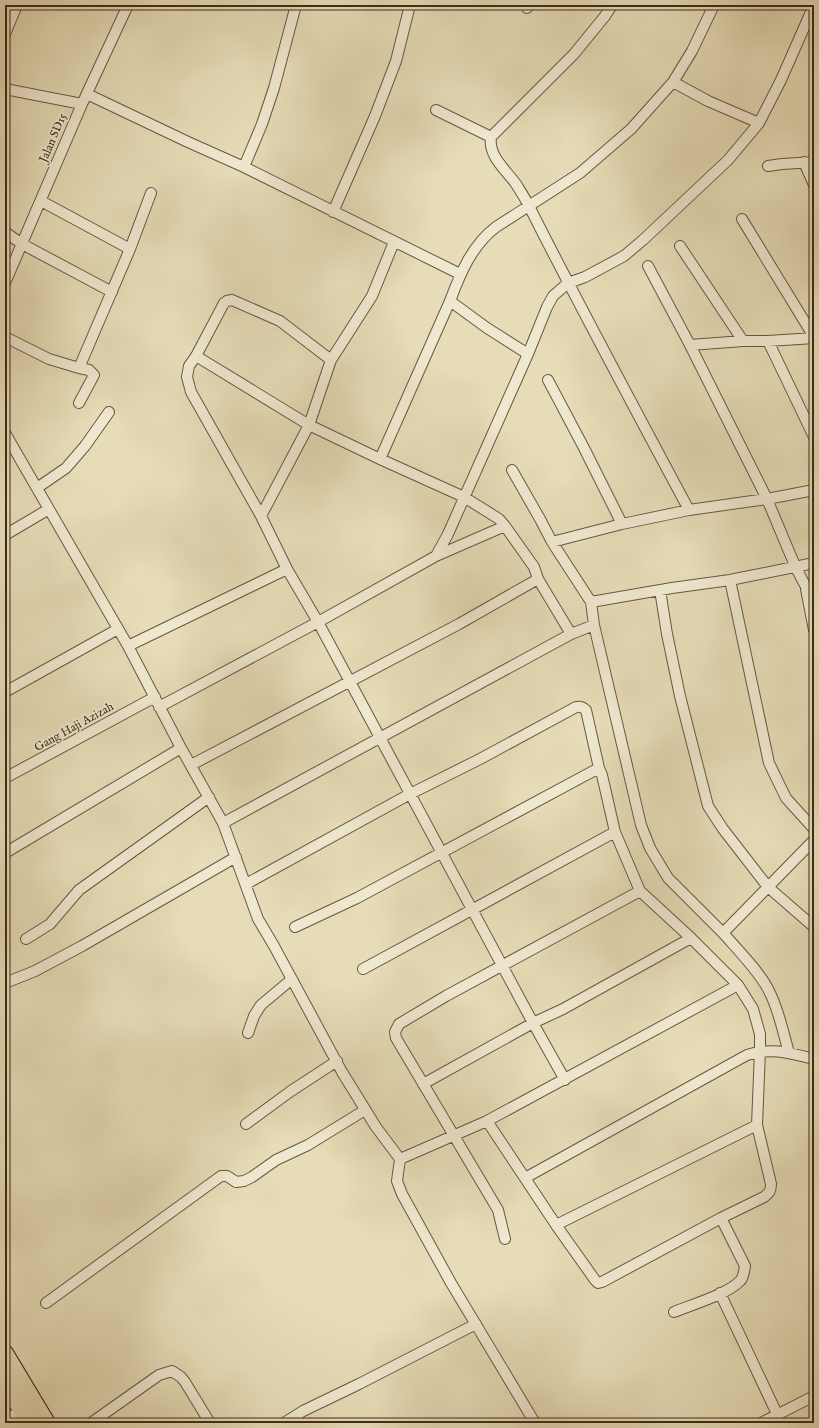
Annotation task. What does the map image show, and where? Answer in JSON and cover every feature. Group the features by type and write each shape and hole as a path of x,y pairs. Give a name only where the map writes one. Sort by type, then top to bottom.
{"highway":[{"path":"5,1353 47,1423"},
{"path":"5,1383 25,1417"}],"street":[{"path":"5,34 17,5"},
{"name":"Jalan SD15","path":"5,283 82,104 128,5"},
{"path":"244,167 262,124 274,88 296,5"},
{"path":"333,212 375,116 396,61 410,5"},
{"path":"612,5 605,16 574,54 491,137 490,143 493,153 530,207 576,300 689,510"},
{"path":"380,459 450,301 460,274 485,235 580,173 631,129 673,82 692,51 714,5"},
{"path":"436,556 448,534 553,296 568,284 585,277 624,256 728,160 759,123 782,80 814,5"},
{"path":"673,82 708,101 759,123"},
{"path":"5,89 82,104"},
{"path":"87,94 244,167 460,274"},
{"path":"436,110 491,137"},
{"path":"768,166 809,162 814,185"},
{"path":"79,368 130,249 151,193"},
{"path":"41,201 130,249"},
{"path":"690,345 814,337 742,219"},
{"path":"5,232 22,244 112,292"},
{"path":"261,516 309,425 331,360 372,296 394,242"},
{"path":"680,246 743,341"},
{"path":"648,266 690,345 767,499 796,568 814,598"},
{"path":"331,360 280,321 232,300 224,303 196,356 189,366 187,377 191,392 261,516 287,569 318,622 565,1080"},
{"path":"450,301 487,328 528,354"},
{"path":"5,337 49,359 89,370 94,375 79,403"},
{"path":"768,341 814,437"},
{"path":"196,356 309,425 464,497 499,519 534,568 538,579 574,633"},
{"path":"548,380 622,524"},
{"path":"37,488 66,468 85,446 109,412"},
{"path":"5,433 128,646 181,748 223,823 260,922 342,1072 376,1128 400,1159 397,1181 402,1194 451,1283 535,1423"},
{"path":"512,470 552,542 591,602 591,626 641,825 650,848 668,878 723,933 769,989 773,998 786,1052"},
{"path":"552,542 622,524 689,510 767,499 814,490"},
{"path":"5,535 49,508"},
{"name":"Gang Haji Azizah","path":"5,778 318,622 436,556 505,526"},
{"path":"591,602 730,580 796,568 814,563"},
{"path":"128,646 287,569"},
{"path":"191,765 459,624 538,579"},
{"path":"730,580 770,763 786,798 814,829"},
{"path":"805,584 814,630"},
{"path":"660,590 680,696 708,806 723,829 768,887 814,927"},
{"path":"223,823 574,633 591,626"},
{"path":"5,692 118,629"},
{"path":"246,884 410,794 579,706 586,710 615,832 640,891 691,938 738,985 753,1010 763,1051 757,1125 771,1189 764,1198 721,1218 598,1283 556,1225 487,1121"},
{"path":"5,853 181,748"},
{"path":"295,927 357,898 599,768"},
{"path":"26,939 50,924 79,890 209,798"},
{"path":"364,969 615,832"},
{"path":"723,933 814,840"},
{"path":"5,983 35,971 82,946 236,857"},
{"path":"505,1239 498,1210 396,1038 395,1032 399,1024 446,996 640,891"},
{"path":"423,1084 691,938"},
{"path":"248,1033 254,1016 261,1005 292,979"},
{"path":"400,1159 487,1121 738,985"},
{"path":"525,1178 746,1055 763,1051 786,1052 814,1059"},
{"path":"246,1124 291,1091 337,1061"},
{"path":"46,1303 221,1176 227,1176 236,1182 244,1181 276,1160 308,1145 365,1110"},
{"path":"556,1225 757,1125"},
{"path":"674,1312 728,1290 740,1281 744,1274 745,1266 721,1218"},
{"path":"720,1293 778,1416"},
{"path":"284,1423 303,1411 476,1324"},
{"path":"91,1423 159,1376 172,1371 181,1377 185,1382 210,1423"},
{"path":"761,1423 778,1416 814,1396"},
{"path":"5,1421 25,1417"}]}
